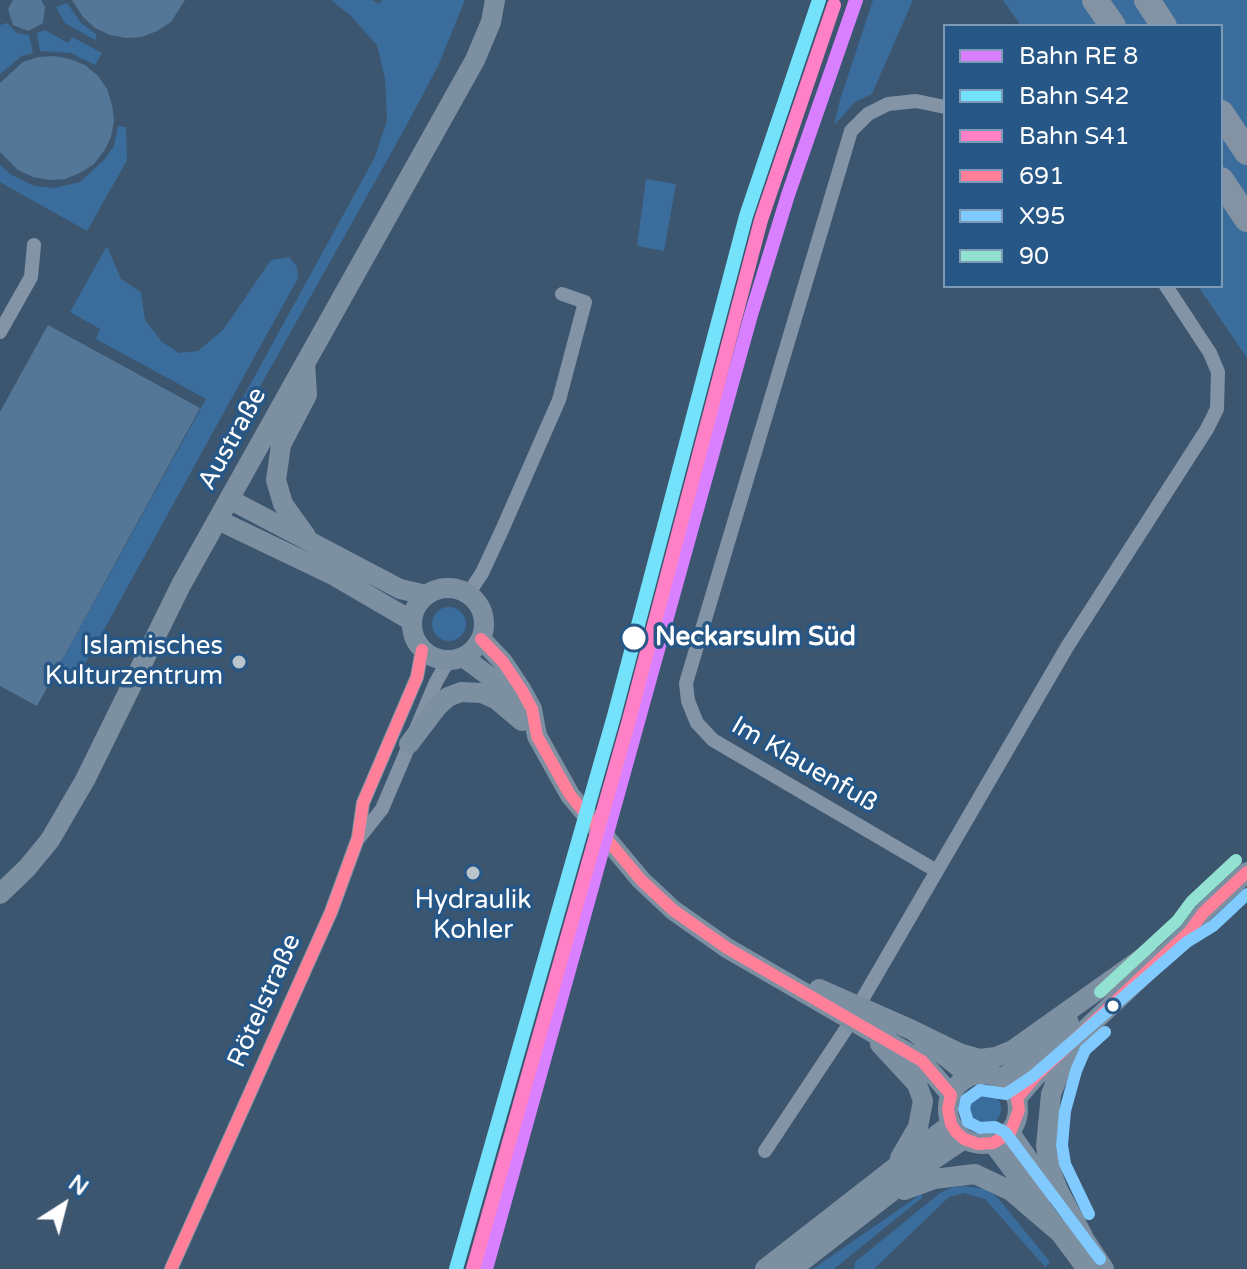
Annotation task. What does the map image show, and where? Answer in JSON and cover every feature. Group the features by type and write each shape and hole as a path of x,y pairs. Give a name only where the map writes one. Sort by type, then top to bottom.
{"highway":[{"path":"1095,0 1112,24"},
{"path":"1147,0 1163,24"},
{"path":"1223,116 1247,152"},
{"path":"1223,183 1247,219"}],"main road":[{"name":"Austraße","path":"0,894 35,859 85,780 181,585 475,60 491,22 495,0"},
{"path":"305,363 307,395 281,445 276,480 283,504 313,543"},
{"path":"229,499 400,589 426,595"},
{"path":"218,520 335,576 412,621"},
{"path":"456,659 481,639 484,619 482,609 468,594 443,588 426,595 419,602 412,621 414,636 422,650 430,656 456,659 497,682 522,721"},
{"path":"481,639 503,662 521,689 532,709 537,736"},
{"path":"409,744 448,697 461,692 482,693 497,700 537,736 570,795 641,880 673,910 727,948 858,1017 922,1061 951,1095"},
{"path":"1017,1098 1247,872"},
{"path":"1001,1079 1024,1063 1177,929 1203,913"},
{"path":"858,1017 912,1030 959,1053 980,1059 996,1057 1013,1050 1148,954"},
{"path":"858,1017 917,1084 923,1101 918,1127 894,1168"},
{"path":"912,1030 970,1076"},
{"path":"1072,1041 1051,1094 1046,1146 1058,1190 1104,1269"},
{"path":"991,1075 1001,1079 1011,1087 1017,1098 1019,1110 1016,1122 1002,1138 978,1144 958,1131 948,1109 951,1095 955,1087 970,1076 991,1075"},
{"path":"765,1269 894,1168 958,1131"},
{"path":"792,1269 885,1197 958,1131"},
{"path":"1002,1138 1083,1236"},
{"path":"1002,1138 1060,1233 1087,1269"},
{"path":"885,1197 934,1179 975,1174 1011,1191 1060,1233"}],"street":[{"name":"Im Klauenfuß","path":"935,870 713,740 697,723 688,701 686,683 851,131 868,114 888,104 916,101 943,107"},
{"path":"0,332 31,277 34,245"},
{"path":"765,1151 858,1017 935,870 1067,647 1217,409 1218,372 1210,353 1167,288"},
{"path":"468,594 482,573 559,400 585,302 562,294"},
{"name":"Rötelstraße","path":"171,1269 308,967 358,838 363,803 417,677 422,650"},
{"name":"Rötelstraße","path":"358,838 382,809 409,744 456,659"}],"shaded area":[{"path":"13,0 41,0 45,7 43,23 28,31 13,25 8,9"},
{"path":"72,0 185,0 171,22 142,37 126,38 95,28"},
{"path":"331,0 372,0 379,4 382,0 465,0 438,66 404,130 239,424 240,403 375,157 387,120 385,78 377,45 350,15"},
{"path":"873,0 913,0 872,94 855,102 834,125 840,100"},
{"path":"1003,0 1247,0 1247,358 1199,288 1223,288 1223,24 1020,24"},
{"path":"67,3 81,23 97,35 95,40 65,23 56,7"},
{"path":"7,23 17,33 29,35 33,53 22,56 0,74 0,25"},
{"path":"45,30 68,43 72,37 102,53 95,65 71,53 40,51 37,33"},
{"path":"54,56 85,65 98,76 107,89 114,121 111,137 94,164 65,179 49,180 18,170 0,152 0,83 23,62"},
{"path":"118,126 126,127 127,160 87,231 0,182 0,165 10,174 34,186 54,188 80,182 114,146"},
{"path":"646,179 676,184 664,251 637,246"},
{"path":"107,246 121,279 141,292 145,320 162,342 179,353 198,351 223,330 271,260 289,257 297,267 298,278 74,684 53,677 206,399 96,339 100,329 70,312"},
{"path":"48,325 200,408 37,706 0,686 0,412"},
{"path":"449,607 461,612 466,624 461,636 449,641 437,636 432,624 437,612"},
{"path":"984,1092 996,1097 1001,1109 996,1121 984,1126 972,1121 967,1109 972,1097"},
{"path":"964,1186 985,1189 998,1198 1050,1262 1045,1267 985,1199 964,1193 949,1197 874,1269 854,1269 855,1262 940,1193"},
{"path":"921,1194 923,1197 834,1269 813,1269"}],"transit line":[{"path":"486,1269 751,315 788,195 856,0"},
{"name":"691","path":"481,639 503,662 521,689 532,709 537,736 570,795 641,880 673,910 727,948 922,1061 951,1095 948,1109 956,1132 978,1144 993,1143 1010,1133 1019,1110 1017,1098 1036,1076 1189,932 1203,913 1247,872"},
{"name":"691","path":"171,1269 331,912 358,838 363,803 417,677 422,650"},
{"name":"90","path":"1100,992 1177,921 1191,902 1236,860"},
{"name":"X95","path":"1100,1259 1005,1132 995,1127 980,1128 968,1122 964,1109 966,1100 980,1090 1006,1094 1033,1076 1247,894"},
{"name":"X95","path":"1089,1214 1065,1164 1062,1145 1065,1111 1076,1071 1085,1050 1105,1032"}],"rail line":[{"name":"S42","path":"456,1269 614,716 746,216 819,0"},
{"name":"S41","path":"473,1269 629,720 761,220 834,5"}],"place":[{"name":"Neckarsulm Süd","path":"634,638"},
{"name":"Islamisches Kulturzentrum","path":"239,662"},
{"name":"Hydraulik Kohler","path":"473,873"}]}
